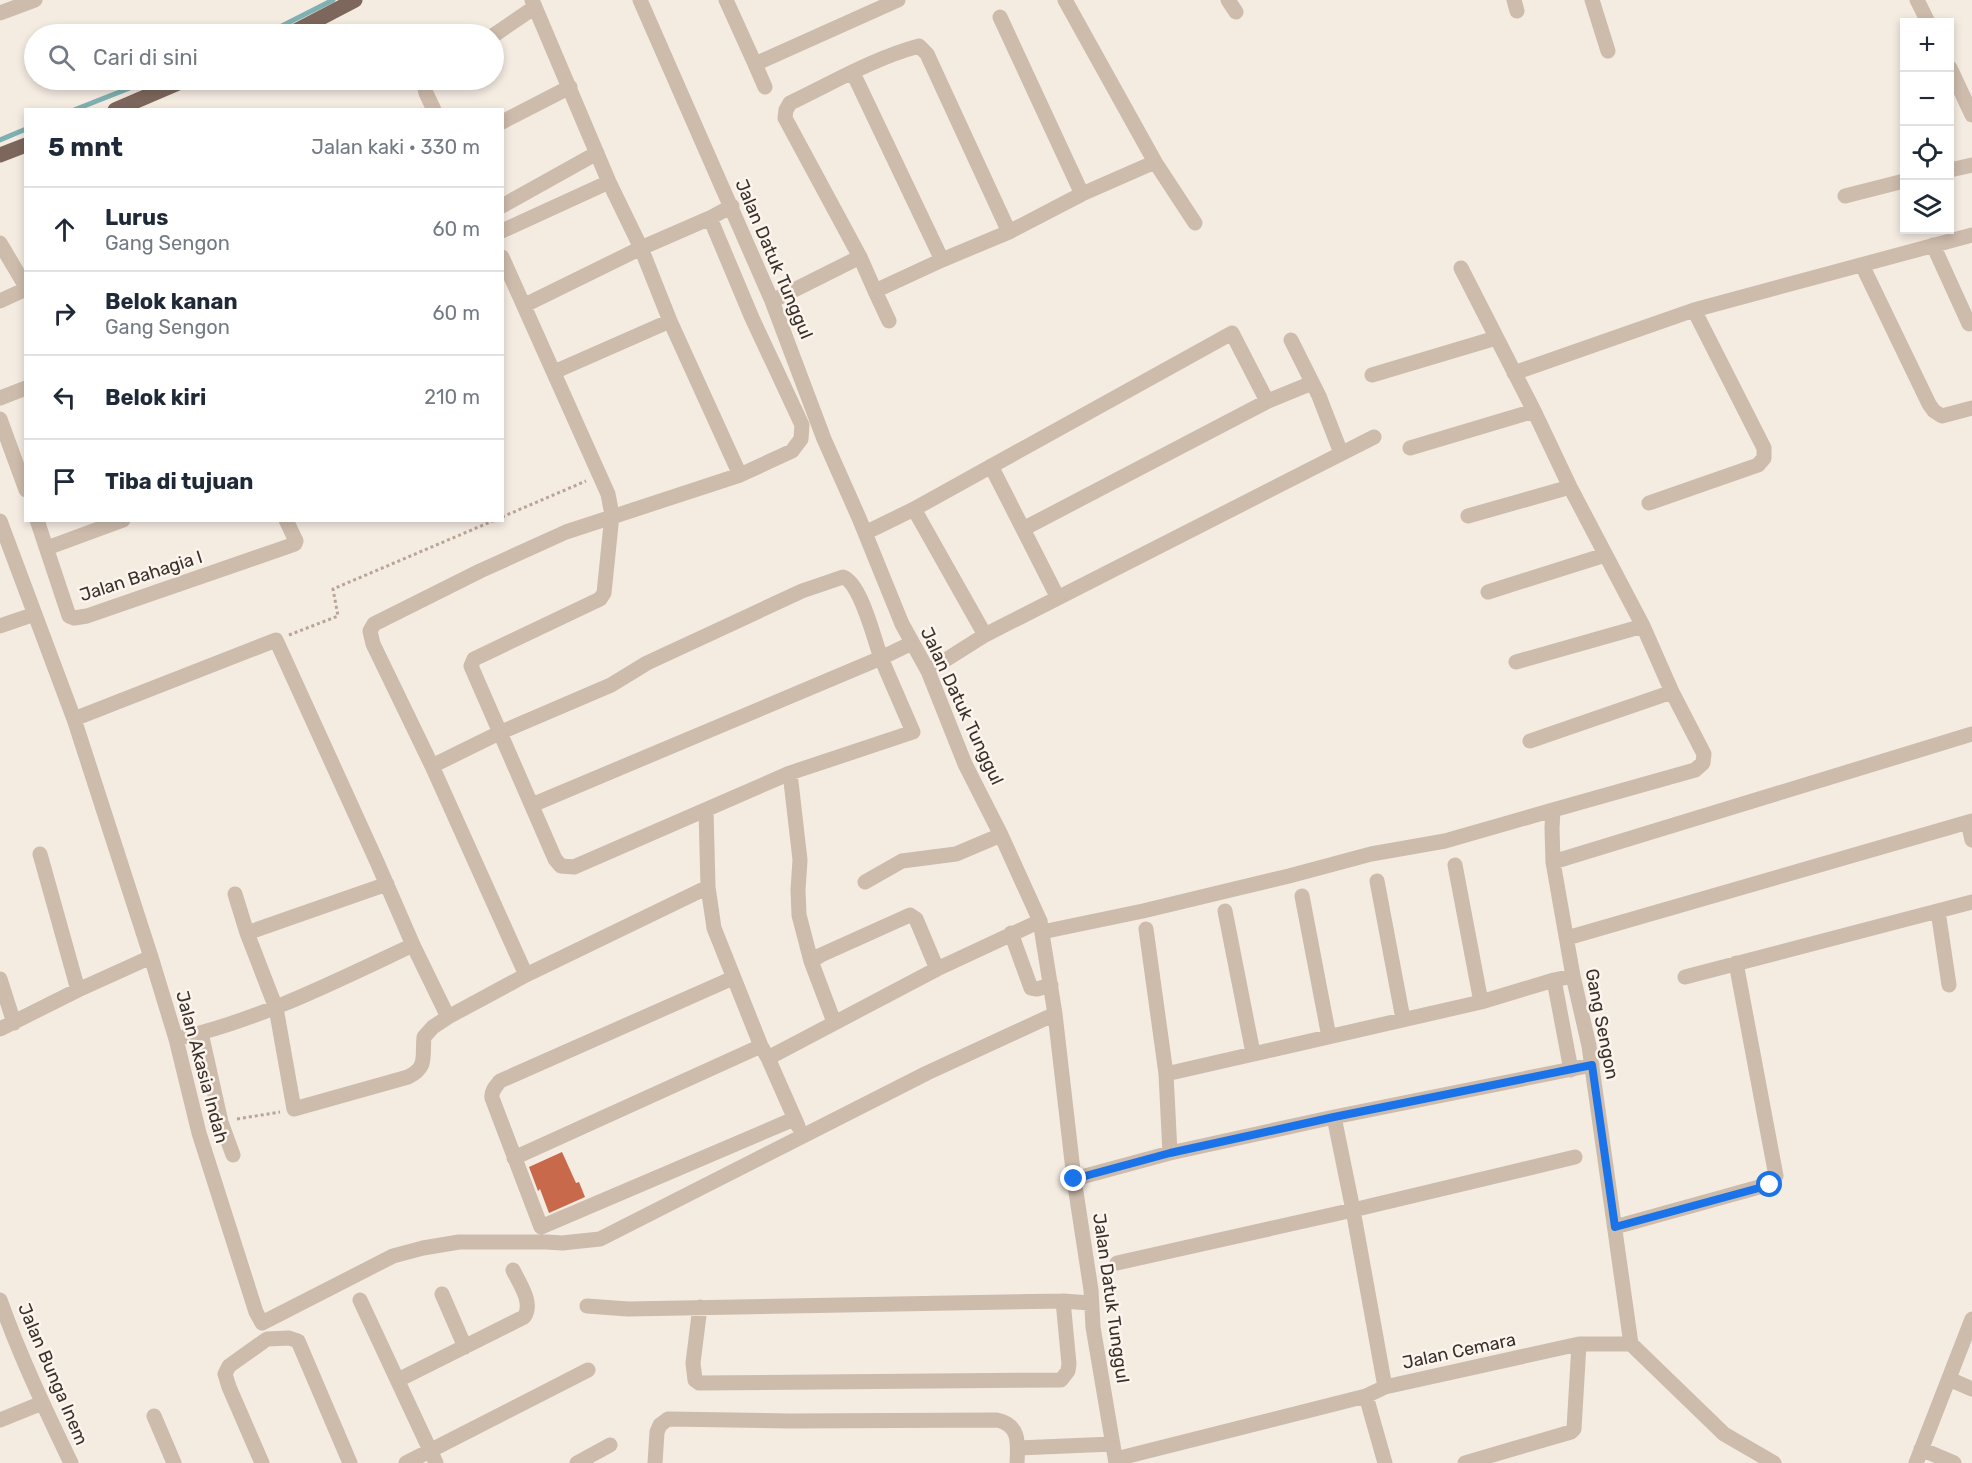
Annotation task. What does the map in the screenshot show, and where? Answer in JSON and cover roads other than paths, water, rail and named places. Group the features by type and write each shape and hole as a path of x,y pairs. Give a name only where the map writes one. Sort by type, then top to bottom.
{"main road":[{"path":"309,24 355,0"},
{"path":"120,108 162,90"},
{"path":"0,155 24,146"}],"street":[{"path":"0,13 35,0"},
{"name":"Jalan Datuk Tunggul","path":"640,0 772,301 824,439 902,624 928,671 965,764 1001,835 1041,927 1055,1014 1074,1179 1091,1290 1090,1304 1115,1455"},
{"path":"726,0 765,87"},
{"path":"1065,0 1155,162 1195,223"},
{"path":"1592,0 1608,51"},
{"path":"1917,0 1926,18"},
{"path":"755,64 890,2"},
{"path":"504,26 533,4 609,182 641,248 670,321 740,475"},
{"path":"1000,17 1082,194"},
{"path":"889,321 860,257 785,118 790,103 903,50 919,46 927,54 1009,232"},
{"path":"1952,72 1971,109"},
{"path":"853,73 942,260"},
{"path":"504,121 570,87"},
{"path":"425,90 433,108"},
{"path":"504,205 597,153"},
{"path":"875,291 1009,232 1082,194 1155,162"},
{"path":"1954,169 1972,165"},
{"path":"504,230 609,182"},
{"path":"1845,196 1900,182"},
{"path":"525,305 732,206"},
{"path":"526,975 432,766 373,644 370,631 374,624 490,566 566,532 612,515 740,475 792,451 801,439 802,425 752,318 710,218"},
{"path":"1514,373 1694,310 1972,235"},
{"path":"0,243 24,285"},
{"path":"1933,245 1969,324"},
{"path":"772,301 860,257"},
{"path":"432,766 499,733 611,686 647,663 802,591 843,577 849,579 857,591 881,657 913,732 790,773 574,867 561,866 555,858 499,733 471,666 474,659 600,599 604,593 612,515 608,494 600,474 504,261"},
{"path":"1862,265 1934,411 1942,416 1972,408"},
{"path":"514,1158 834,1022 1011,933 1143,911 1371,854 1445,841 1695,770 1703,763 1704,754 1672,692 1643,626 1570,487 1461,268"},
{"path":"0,301 24,289"},
{"path":"1649,503 1758,465 1764,458 1764,448 1694,310"},
{"path":"554,372 670,321"},
{"path":"865,533 914,509 1232,333 1267,401"},
{"path":"1372,375 1496,338"},
{"path":"1291,340 1312,383 1341,453"},
{"path":"1023,529 1267,401 1312,383"},
{"path":"0,398 24,389"},
{"path":"1410,448 1534,411"},
{"path":"0,418 22,470"},
{"path":"928,671 985,635 1374,437"},
{"path":"991,466 1058,598"},
{"path":"1468,516 1570,487"},
{"path":"914,509 985,635"},
{"name":"Jalan Akasia Indah","path":"0,521 75,719 176,1039 199,1133 267,1339"},
{"name":"Jalan Bahagia I","path":"38,522 69,616 74,618 87,616 294,544 296,541 287,522"},
{"path":"47,548 118,522"},
{"path":"1488,592 1605,555"},
{"path":"0,626 35,614"},
{"path":"1516,662 1643,626"},
{"path":"75,719 276,640 413,945 448,1017"},
{"path":"532,805 912,643"},
{"path":"1530,741 1672,692"},
{"path":"1553,861 1972,734"},
{"path":"790,773 800,860 799,915 811,960 834,1022"},
{"path":"706,810 708,887 714,928 733,978 802,1137"},
{"name":"Gang Sengon","path":"1553,810 1553,861 1573,976 1589,1046 1631,1344"},
{"path":"1566,938 1970,822 1972,840"},
{"path":"865,882 902,861 956,854 1001,835"},
{"path":"40,855 78,990"},
{"path":"1455,865 1481,1002"},
{"path":"1377,881 1403,1019"},
{"path":"247,933 387,884"},
{"path":"235,894 247,933 276,1008 294,1109 419,1072 423,1064 424,1037 448,1017 526,975 708,887"},
{"path":"1302,896 1329,1037"},
{"path":"1685,977 1972,902"},
{"path":"1225,911 1253,1053"},
{"path":"1938,911 1949,985"},
{"path":"811,960 910,915 916,919 937,969"},
{"path":"1146,929 1166,1074 1170,1153"},
{"path":"1011,933 1031,988 1037,989 1051,985"},
{"path":"176,1039 276,1008 413,945"},
{"path":"0,979 7,1026 151,957"},
{"path":"1615,1227 1770,1185 1776,1176 1736,963"},
{"path":"1166,1074 1481,1002 1573,976"},
{"path":"733,978 500,1081 496,1086 492,1098 541,1227 795,1119"},
{"path":"1554,980 1571,1070"},
{"path":"262,1323 393,1256 423,1248 459,1242 562,1243 600,1239 927,1073 1055,1014"},
{"path":"201,1033 221,1122 233,1155"},
{"path":"1074,1179 1170,1153 1592,1065"},
{"path":"1334,1117 1385,1387"},
{"path":"1116,1263 1575,1157"},
{"path":"398,1380 524,1317 527,1313 528,1301 513,1270"},
{"path":"442,1294 465,1347"},
{"name":"Jalan Bunga Inem","path":"0,1300 5,1332 70,1463"},
{"path":"360,1300 433,1457"},
{"path":"587,1306 628,1309 1063,1301 1090,1304"},
{"path":"700,1307 693,1363 695,1380 699,1383 1061,1380 1066,1376 1070,1364 1063,1301"},
{"path":"1954,1463 1919,1456 1972,1319"},
{"path":"262,1463 225,1374 229,1366 267,1339 289,1338 298,1341 350,1463"},
{"path":"1465,1463 1571,1432 1574,1429 1579,1344"},
{"name":"Jalan Cemara","path":"1018,1456 1115,1455 1366,1396 1385,1387 1579,1344 1631,1344"},
{"path":"1631,1344 1724,1434 1774,1463"},
{"path":"406,1463 433,1457 588,1370"},
{"path":"1948,1379 1972,1389"},
{"path":"1366,1396 1385,1463"},
{"path":"0,1420 42,1403"},
{"path":"154,1416 174,1463"},
{"path":"655,1463 657,1432 660,1425 668,1419 790,1422 997,1420 1005,1422 1017,1435 1018,1456"},
{"path":"577,1463 610,1445"}],"waterway":[{"path":"286,24 333,0"},
{"path":"79,108 125,90"},
{"path":"0,140 24,130"}]}
